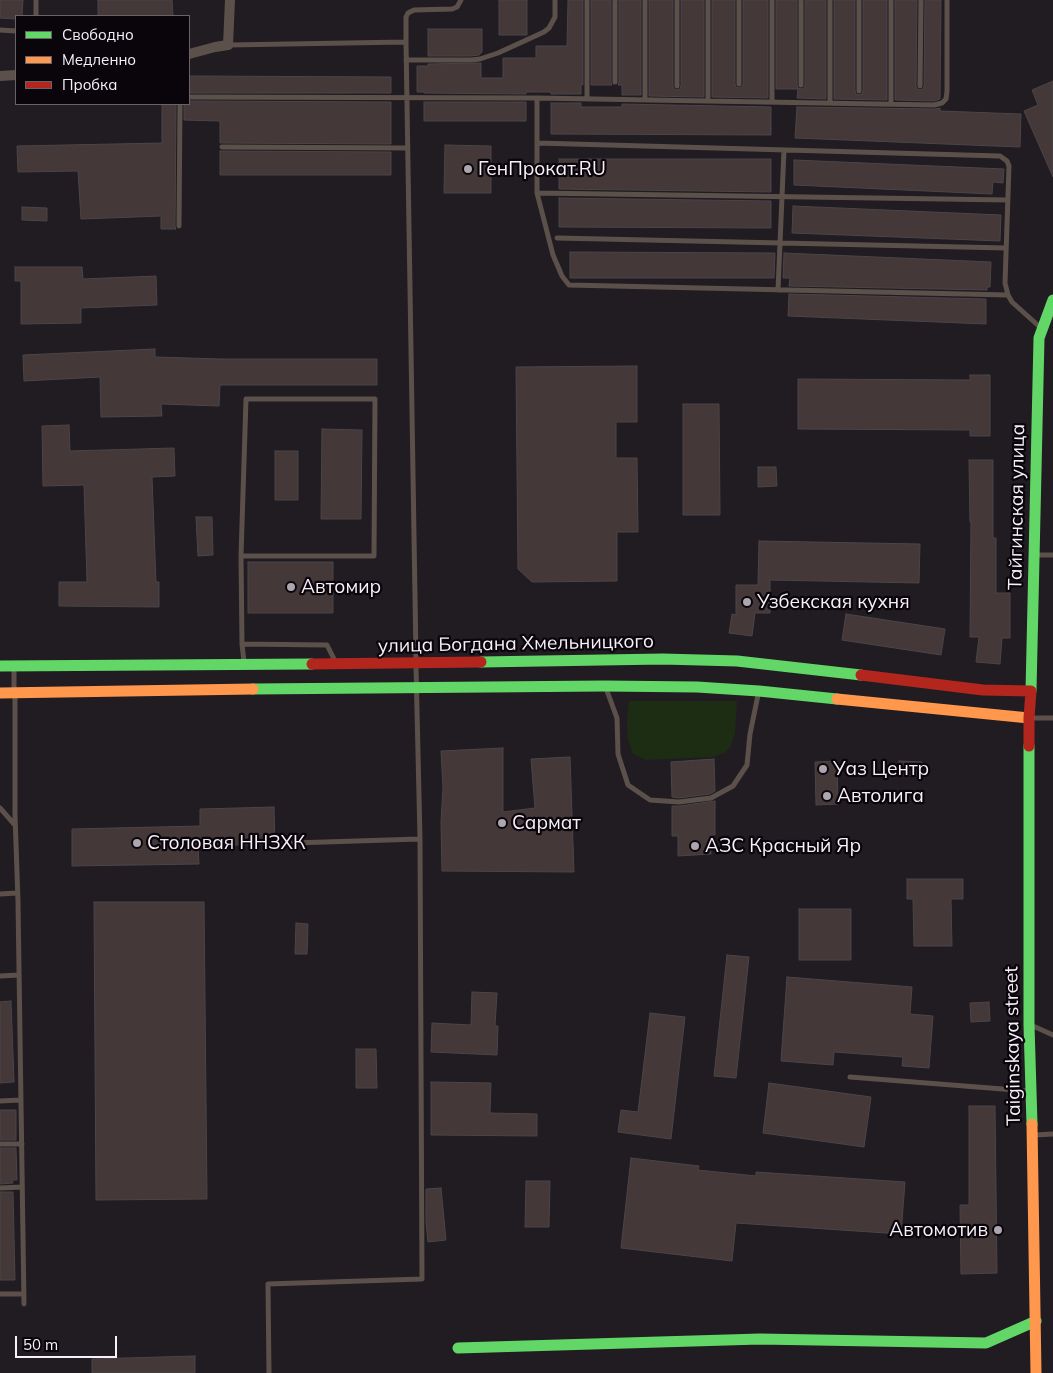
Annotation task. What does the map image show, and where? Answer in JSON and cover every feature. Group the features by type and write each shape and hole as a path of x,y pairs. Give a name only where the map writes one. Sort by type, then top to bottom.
{"main road":[{"name":"Тайгинская улица","path":"1029,718 1039,338 1053,300"},
{"name":"улица Богдана Хмельницкого","path":"0,693 346,687 605,686 664,673 737,661 983,690 1031,692"},
{"name":"улица Богдана Хмельницкого","path":"0,666 416,662 664,673 759,691 1029,718"},
{"name":"Taiginskaya street","path":"1029,718 1029,1025 1036,1373"},
{"path":"458,1348 760,1339 986,1343 1036,1321"}],"street":[{"path":"190,54 228,45 230,0"},
{"path":"0,76 15,75"}],"lane":[{"path":"36,0 36,15"},
{"path":"269,1373 268,1284 422,1280 420,839 406,17 414,10 452,9 457,7 462,0"},
{"path":"406,60 471,60 498,53 549,28 555,16 555,0"},
{"path":"587,0 587,99"},
{"path":"615,0 615,82"},
{"path":"645,0 645,100"},
{"path":"677,0 677,86"},
{"path":"708,0 708,101"},
{"path":"739,0 739,84"},
{"path":"772,0 772,102"},
{"path":"801,0 801,85"},
{"path":"830,0 830,103"},
{"path":"858,91 859,0"},
{"path":"891,0 891,104"},
{"path":"920,0 920,86"},
{"path":"190,97 537,98 934,105 942,103 946,99 947,92 947,0"},
{"path":"0,30 15,31"},
{"path":"228,45 406,42"},
{"path":"537,98 537,193 553,255 562,276 569,285 1008,295"},
{"path":"179,226 180,105"},
{"path":"537,143 1000,156 1007,161 1008,166 1006,248 1008,295 1012,302 1042,329"},
{"path":"222,147 408,148"},
{"path":"778,290 784,150"},
{"path":"537,193 1008,200"},
{"path":"557,238 1006,248"},
{"path":"241,556 374,556 375,400 246,399 241,556 242,644 245,664"},
{"path":"1034,555 1053,555"},
{"path":"242,644 327,645 337,664"},
{"path":"14,666 24,1304"},
{"path":"605,686 617,718 618,754 628,785 650,800 679,802 711,798 733,786 747,765 750,734 759,691"},
{"path":"1029,718 1053,718"},
{"path":"0,808 15,825"},
{"path":"293,843 420,839"},
{"path":"0,894 18,893"},
{"path":"0,976 19,975"},
{"path":"1029,1025 1053,1035"},
{"path":"850,1077 1031,1091"},
{"path":"0,1100 21,1100"},
{"path":"1032,1135 1053,1134"},
{"path":"0,1144 22,1144"},
{"path":"0,1188 22,1187"},
{"path":"0,1294 24,1294"}],"green space":[{"path":"629,701 737,701 735,733 731,746 724,753 713,757 646,760 633,754 628,739"}],"building":[{"path":"0,0 23,0 22,15 15,15 15,19 0,18"},
{"path":"98,0 172,0 173,15 98,15"},
{"path":"499,0 527,0 527,35 499,35"},
{"path":"568,0 583,0 583,85 581,85 581,94 551,94 551,92 526,92 526,94 417,92 417,66 481,63 481,78 503,78 503,58 536,58 536,46 567,46"},
{"path":"591,0 611,0 612,85 591,85"},
{"path":"619,0 641,0 641,95 622,95 622,85 618,85"},
{"path":"649,0 673,0 673,86 677,90 681,86 681,0 704,0 704,97 649,96"},
{"path":"712,0 735,0 735,84 739,88 743,84 743,0 768,0 768,98 712,97"},
{"path":"776,0 797,0 797,85 801,89 805,85 805,0 826,0 826,99 797,98 798,89 776,89"},
{"path":"834,0 855,0 855,91 859,95 863,91 863,0 887,0 887,100 834,99"},
{"path":"895,0 917,0 916,86 920,90 924,86 925,0 941,0 940,99 934,101 895,100"},
{"path":"428,29 482,29 482,52 479,55 471,56 428,56"},
{"path":"190,76 391,77 391,93 190,93"},
{"path":"1053,81 1053,177 1024,111 1038,105 1032,90"},
{"path":"190,101 391,102 391,144 220,143 220,121 184,120 184,105 190,105"},
{"path":"424,102 526,102 526,121 424,121"},
{"path":"551,103 581,103 581,107 622,107 622,104 771,107 771,135 551,134"},
{"path":"162,105 176,105 176,229 161,229 161,216 81,219 78,171 18,172 17,146 162,143"},
{"path":"797,107 940,108 940,111 1021,114 1020,147 795,138"},
{"name":"ГенПрокат.RU","path":"445,145 491,146 491,193 444,193"},
{"path":"220,151 391,152 391,175 220,175"},
{"path":"559,159 771,159 771,192 559,189"},
{"path":"794,160 1004,169 1003,183 993,182 992,194 794,185"},
{"path":"559,198 771,201 771,228 559,227"},
{"path":"793,206 1001,215 1000,241 792,233"},
{"path":"22,207 47,208 47,221 22,220"},
{"path":"570,252 775,253 774,278 570,278"},
{"path":"784,253 991,262 990,287 987,287 987,290 789,286 790,278 783,278"},
{"path":"15,267 82,267 83,279 156,276 157,305 81,308 81,323 21,324 21,281 15,281"},
{"path":"789,294 986,299 986,324 788,316"},
{"path":"155,349 155,357 377,359 377,385 220,385 219,406 161,404 162,416 101,417 100,377 24,381 23,355"},
{"path":"637,366 637,422 616,422 616,458 637,458 638,532 617,532 617,581 532,582 518,569 516,367"},
{"path":"970,375 990,375 990,436 970,436 970,430 798,429 798,379 970,380"},
{"path":"683,404 719,404 720,515 683,515"},
{"path":"69,425 70,451 174,448 175,476 152,477 156,582 159,582 159,607 59,606 59,582 87,582 84,485 43,486 42,426"},
{"path":"322,429 362,430 361,519 321,519"},
{"path":"275,451 298,451 298,500 275,500"},
{"path":"969,460 993,460 993,538 996,538 996,593 1010,593 1010,638 1002,638 1000,664 976,662 979,637 970,637 971,522"},
{"path":"758,467 776,467 777,486 758,487"},
{"path":"196,517 212,517 213,555 198,556"},
{"path":"759,541 920,544 919,583 770,580 770,613 755,613 752,636 729,633 732,614 736,615 736,585 758,585"},
{"name":"Автомир","path":"248,562 333,562 333,613 248,613"},
{"path":"846,614 945,629 941,655 842,640"},
{"path":"503,748 503,812 535,808 531,759 570,757 574,872 442,871 441,822 443,787 441,751"},
{"path":"714,759 715,791 710,794 679,798 672,797 671,762"},
{"path":"837,761 838,804 816,805 815,762"},
{"path":"899,761 922,762 921,776 898,775"},
{"path":"715,801 715,835 710,835 711,854 678,856 678,836 672,836 672,806"},
{"path":"274,807 275,844 198,846 199,864 72,866 72,829 200,826 200,809"},
{"path":"907,879 963,879 963,899 951,899 952,946 914,946 913,899 907,899"},
{"path":"94,902 204,902 207,1199 96,1200"},
{"path":"799,909 851,909 851,960 799,960"},
{"path":"296,923 308,924 307,954 295,954"},
{"path":"727,955 749,957 736,1078 714,1076"},
{"path":"787,977 912,987 910,1014 933,1016 929,1068 902,1066 903,1057 834,1052 833,1065 781,1061"},
{"path":"472,992 497,993 495,1026 498,1026 497,1055 431,1052 432,1023 471,1025"},
{"path":"11,1001 14,1082 0,1083 0,1002"},
{"path":"989,1002 990,1021 971,1022 970,1003"},
{"path":"650,1013 685,1017 671,1139 618,1132 621,1110 638,1112"},
{"path":"356,1049 376,1049 377,1088 356,1088"},
{"path":"431,1082 491,1083 490,1113 537,1114 537,1136 431,1135"},
{"path":"769,1083 871,1097 864,1147 763,1133"},
{"path":"969,1106 995,1106 997,1273 961,1274 960,1205 969,1205"},
{"path":"0,1110 16,1110 16,1140 0,1140"},
{"path":"0,1148 16,1148 17,1180 12,1180 13,1183 0,1184"},
{"path":"631,1158 699,1166 698,1170 756,1176 756,1172 905,1182 901,1234 736,1223 732,1261 621,1248"},
{"path":"526,1181 550,1181 549,1227 525,1227"},
{"path":"441,1188 446,1240 428,1242 426,1189"},
{"path":"0,1192 13,1192 15,1280 0,1280"},
{"path":"195,1356 195,1373 92,1373 92,1359"}],"traffic: fast":[{"path":"1031,691 1039,338 1053,300"},
{"path":"481,662 663,659 737,661 861,675"},
{"path":"0,666 312,664"},
{"path":"253,689 697,687 837,699"},
{"path":"1029,746 1029,1025 1032,1124"},
{"path":"458,1348 760,1339 986,1343 1036,1321"}],"traffic: slow":[{"path":"0,693 253,689"},
{"path":"837,699 1029,718"},
{"path":"1032,1124 1036,1373"}],"traffic: jam":[{"path":"312,664 481,662"},
{"path":"861,675 983,690 1031,691 1029,746"}],"place":[{"name":"ГенПрокат.RU","path":"468,169"},
{"name":"Автомир","path":"291,587"},
{"name":"Узбекская кухня","path":"747,602"},
{"name":"Уаз Центр","path":"823,769"},
{"name":"Автолига","path":"827,796"},
{"name":"Сармат","path":"502,823"},
{"name":"Столовая ННЗХК","path":"137,843"},
{"name":"АЗС Красный Яр","path":"695,846"},
{"name":"Автомотив","path":"998,1230"}]}
